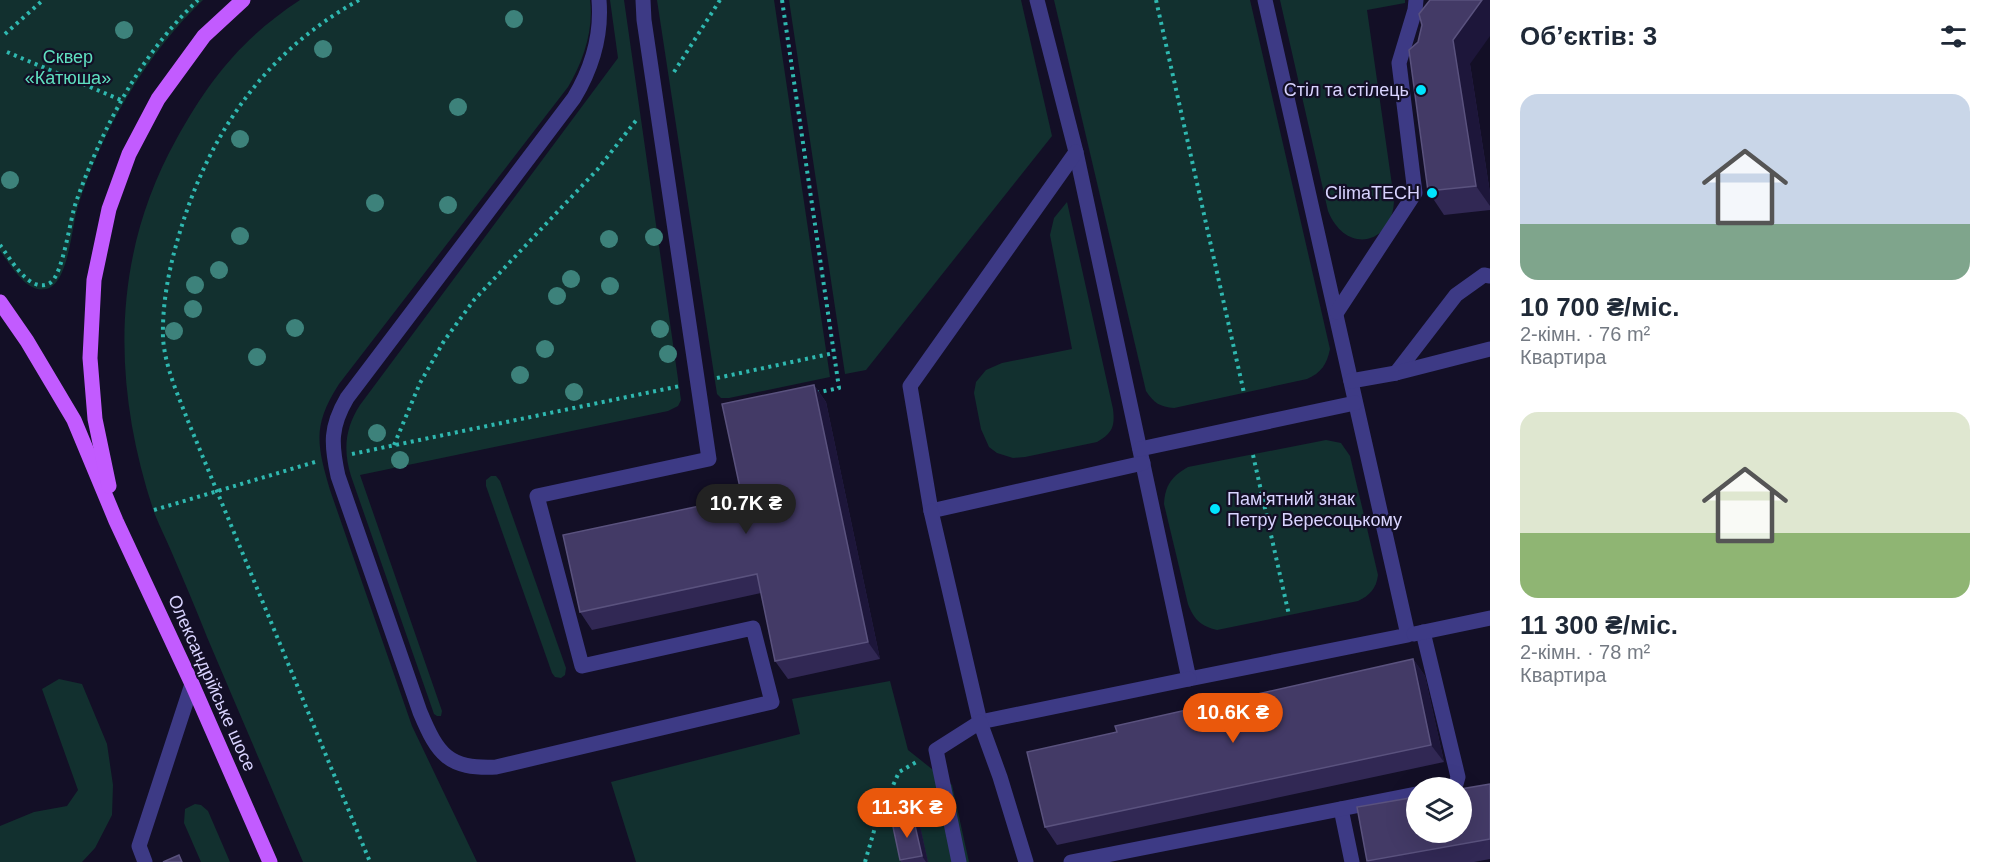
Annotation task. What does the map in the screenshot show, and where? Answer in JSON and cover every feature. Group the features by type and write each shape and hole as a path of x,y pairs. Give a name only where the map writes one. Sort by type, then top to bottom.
{"main road":[{"path":"116,521 95,419 90,358 94,280 109,209 129,154 158,99 204,36 243,0"},
{"path":"0,302 27,341 74,420 116,521"},
{"name":"Олександрійське шосе","path":"116,521 192,684 270,862"}],"lane":[{"path":"598,0 600,21 596,47 578,92 347,398 333,427 334,457 338,476 420,712 433,740 441,750 450,760 465,766 496,767 772,702 753,628 582,666 537,496 709,459 644,20 643,0"},
{"path":"1037,0 1076,152 1190,679"},
{"path":"1265,0 1356,403 1416,633 1458,777"},
{"path":"1337,312 1415,193 1399,63 1416,0"},
{"path":"1026,862 1000,777 980,722 932,511 910,386 1076,152"},
{"path":"1396,373 1456,295 1484,275 1490,276"},
{"path":"1351,381 1396,373 1490,349"},
{"path":"932,511 1356,403"},
{"path":"959,862 936,750 980,722 1490,618"},
{"path":"146,862 139,846 192,684"},
{"path":"1071,862 1406,796"},
{"path":"1341,809 1352,862"}],"path":[{"path":"5,34 43,0"},
{"path":"0,245 21,273 33,284 42,286 53,280 59,270 74,207 87,171 121,100 160,41 198,0"},
{"path":"359,0 318,25 285,52 255,85 231,117 212,149 197,182 172,260 165,298 163,340 172,380 370,862"},
{"path":"674,72 720,0"},
{"path":"782,0 839,388 805,395"},
{"path":"1156,0 1244,393"},
{"path":"8,51 121,100"},
{"path":"394,445 420,383 444,341 474,300 597,170 641,115"},
{"path":"713,379 834,353"},
{"path":"346,455 680,386"},
{"path":"1253,455 1289,615"},
{"path":"154,510 322,460"},
{"path":"865,862 876,824 899,772 936,750"}],"green space":[{"name":"Сквер «Катюша»","path":"0,0 203,0 163,44 128,95 113,122 78,206 62,272 51,287 43,289 28,285 21,279 0,251"},
{"path":"300,0 590,0 589,34 578,67 568,87 339,384 324,412 321,424 320,448 330,490 412,726 477,862 303,862 157,520 140,462 130,414 125,367 125,320 130,274 140,228 155,183 189,117 215,78 261,29"},
{"path":"610,0 624,0 681,400 678,406 668,411 360,475 442,711 441,716 437,716 434,714 351,476 346,448 348,431 360,405 618,58"},
{"path":"657,0 774,0 830,377 729,398 721,398 717,394"},
{"path":"789,0 1021,0 1052,136 866,370 845,374"},
{"path":"1054,0 1250,0 1330,349 1325,364 1316,374 1307,379 1174,408 1158,404 1146,391"},
{"path":"1280,0 1405,0 1405,3 1367,10 1394,199 1392,214 1386,226 1378,234 1368,239 1357,239 1346,235 1336,225 1328,211"},
{"path":"1067,202 1113,409 1113,425 1110,432 1097,442 1013,458 997,453 989,447 981,429 974,393 976,382 986,370 1002,363 1072,349 1050,235 1054,218"},
{"path":"1326,440 1341,443 1350,456 1378,575 1374,588 1358,601 1217,630 1202,624 1188,604 1164,504 1170,482 1188,467"},
{"path":"491,476 496,476 500,481 566,668 565,675 561,678 555,677 552,673 486,486 486,480"},
{"path":"59,679 82,684 107,744 113,785 112,815 95,848 82,862 0,862 0,826 34,812 67,806 78,790 42,689"},
{"path":"890,681 908,750 952,785 969,862 636,862 611,782 800,734 792,699"},
{"path":"195,804 201,805 208,811 230,862 201,862 184,823 185,809"}],"building":[{"path":"1430,0 1482,0 1453,40 1476,186 1428,191 1409,50 1418,42 1422,25 1419,14"},
{"path":"814,385 868,642 775,661 757,574 580,612 563,535 742,497 722,404"},
{"path":"1413,659 1431,745 1045,827 1027,752 1117,732 1115,726"},
{"path":"1490,784 1490,839 1472,842 1472,787"},
{"path":"1406,799 1406,843 1468,843 1367,861 1357,807"},
{"path":"913,817 922,856 900,860 892,822"},
{"path":"179,855 182,862 163,862"}],"place":[{"name":"Стіл та стілець","path":"1421,90"},
{"name":"ClimaTECH","path":"1432,193"},
{"name":"Пам'ятний знак Петру Вересоцькому","path":"1215,509"}]}
